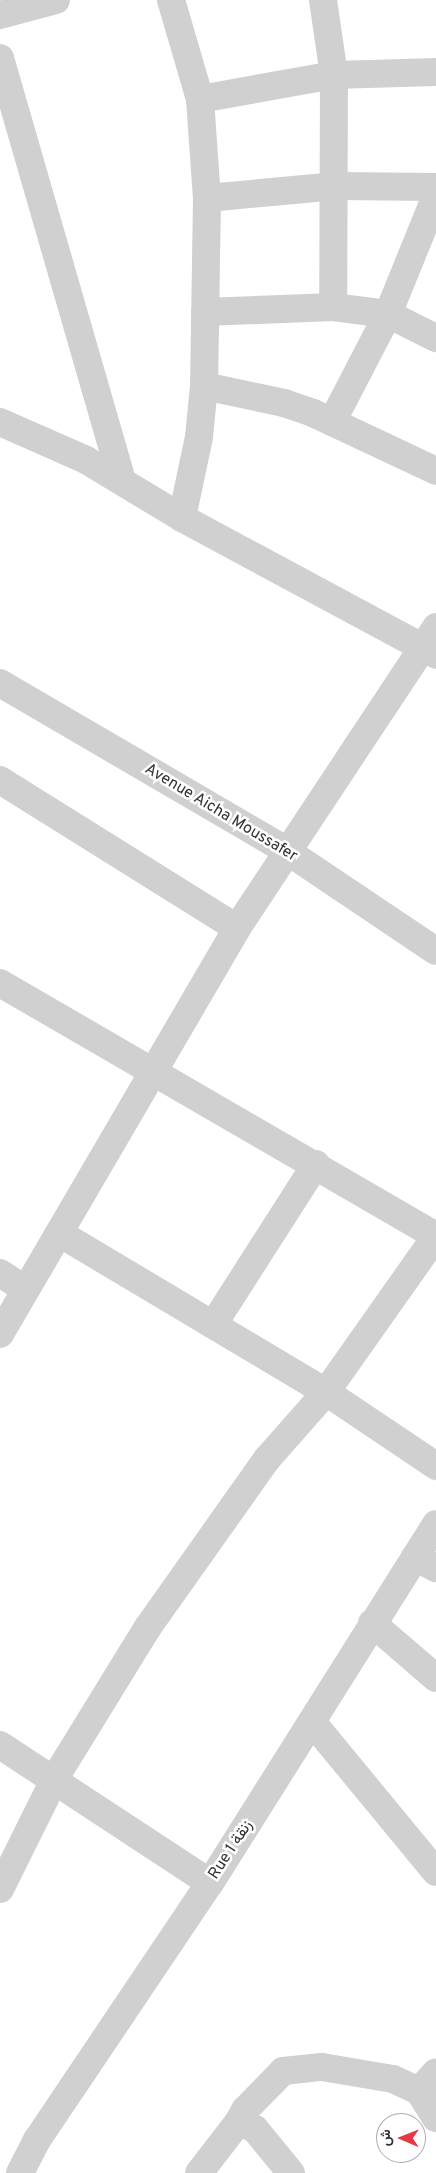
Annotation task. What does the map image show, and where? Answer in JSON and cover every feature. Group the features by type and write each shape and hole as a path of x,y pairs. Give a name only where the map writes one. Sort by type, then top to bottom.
{"street":[{"path":"0,15 56,0"},
{"path":"172,0 200,98 207,198 204,386 199,436 182,518"},
{"path":"323,0 334,75 336,186 333,307"},
{"path":"0,58 122,482"},
{"path":"200,98 334,75 436,72"},
{"path":"207,198 336,186 436,187"},
{"path":"332,422 388,314 433,213"},
{"path":"205,312 333,307 388,314 436,338"},
{"path":"204,386 284,403 332,422 436,470"},
{"path":"0,422 86,460 182,518 432,643 237,928 152,1070 0,1334"},
{"name":"Avenue Aicha Moussafer","path":"0,683 288,851 436,951"},
{"path":"0,780 237,928"},
{"path":"0,983 316,1164 436,1236 326,1392 267,1459 197,1555 148,1627 55,1778 0,1889"},
{"path":"213,1325 316,1164"},
{"path":"59,1233 326,1392 436,1466"},
{"path":"0,1272 25,1289"},
{"name":"Rue 1 زنقة","path":"20,2173 37,2140 210,1883 313,1723 372,1623 426,1563 436,1524"},
{"path":"372,1623 436,1678"},
{"path":"313,1723 436,1872"},
{"path":"0,1745 55,1778 210,1883"},
{"path":"199,2173 239,2121 245,2110 283,2071 322,2067 393,2080 428,2082 436,2118"},
{"path":"239,2121 255,2130 291,2173"}]}
